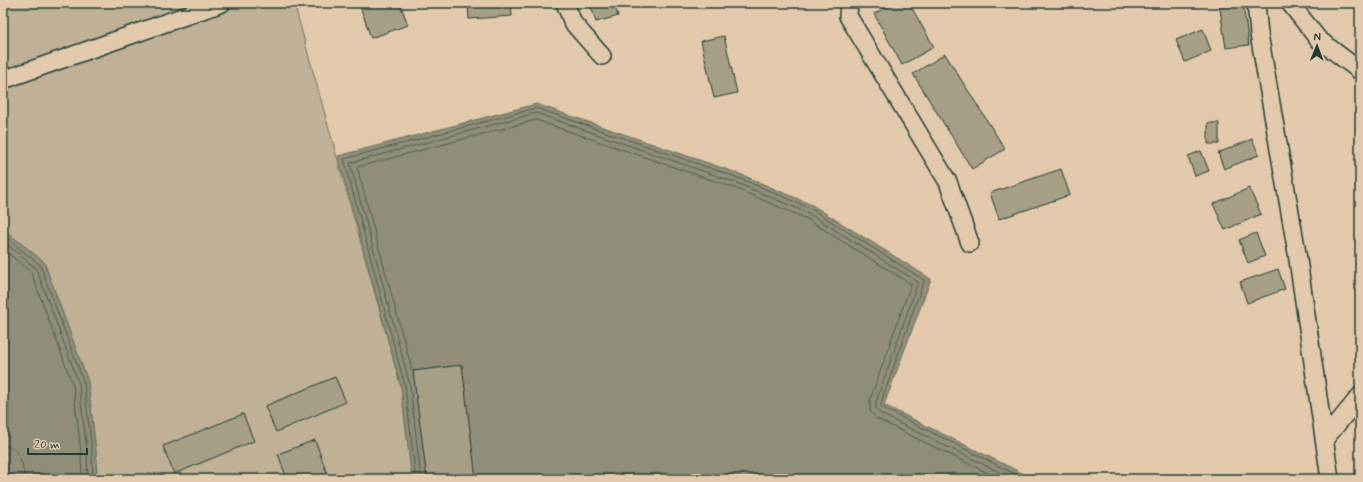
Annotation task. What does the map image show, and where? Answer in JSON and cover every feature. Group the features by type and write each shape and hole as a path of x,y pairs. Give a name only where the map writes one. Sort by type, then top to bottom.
{"street":[{"path":"3,80 222,3"},
{"path":"565,3 573,23 602,56"},
{"path":"849,3 848,16 948,182 970,243"},
{"path":"1256,3 1259,34 1297,253 1330,479"},
{"path":"1290,3 1318,39 1360,71"},
{"path":"1324,440 1360,396"}],"shaded area":[{"path":"3,3 294,3 401,387 412,479 97,479 96,452 88,382 44,262 3,229"}],"water":[{"path":"536,104 740,174 812,205 931,279 884,405 1034,479 412,479 401,387 338,156"},
{"path":"3,229 44,262 88,382 96,452 97,479 8,479 3,453"}],"building":[{"path":"359,3 400,3 408,25 371,38"},
{"path":"468,3 511,3 512,16 469,19"},
{"path":"590,3 614,3 618,16 596,22"},
{"path":"627,3 654,3 628,8"},
{"path":"894,3 909,3 934,47 902,65 874,14"},
{"path":"1219,3 1243,3 1249,45 1226,48"},
{"path":"1203,29 1211,51 1185,62 1176,40"},
{"path":"724,36 737,93 714,98 701,41"},
{"path":"945,54 1005,149 972,169 913,74"},
{"path":"1208,123 1219,123 1219,144 1208,144"},
{"path":"1252,139 1259,155 1224,169 1218,153"},
{"path":"1201,151 1209,171 1195,176 1188,156"},
{"path":"1061,169 1070,195 999,219 990,193"},
{"path":"1249,188 1261,214 1225,230 1213,204"},
{"path":"1256,233 1265,256 1248,263 1239,240"},
{"path":"1278,269 1285,289 1247,303 1240,282"},
{"path":"462,365 476,479 427,479 413,371"},
{"path":"335,377 346,402 276,432 265,406"},
{"path":"243,414 254,441 174,474 163,446"},
{"path":"315,440 329,479 287,479 278,454"}]}
